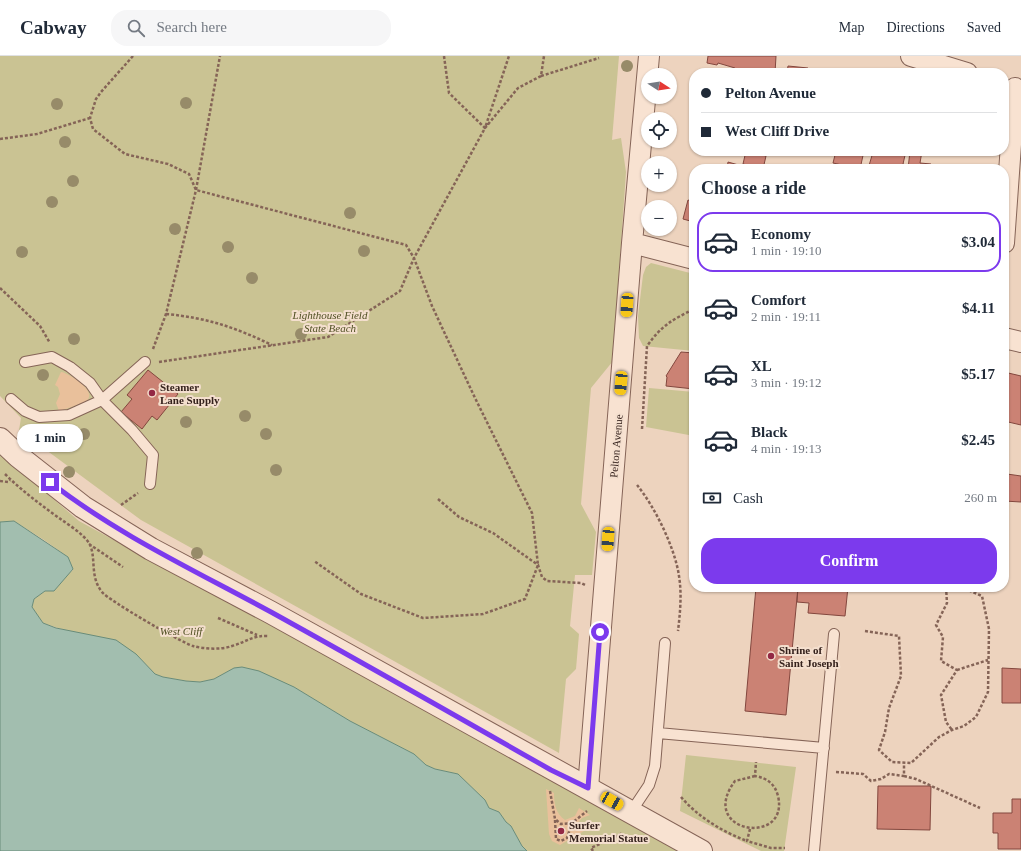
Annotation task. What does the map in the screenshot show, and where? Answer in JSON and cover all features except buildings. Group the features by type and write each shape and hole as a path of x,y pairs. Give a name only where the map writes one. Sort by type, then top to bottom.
{"street":[{"name":"Pelton Avenue","path":"588,788 632,243 649,56"},
{"path":"911,56 950,68"},
{"path":"1009,164 1013,87"},
{"path":"632,243 689,258"},
{"path":"1009,339 1021,342"},
{"path":"0,438 18,456 83,507 151,549 270,612 551,770 588,788 628,819 700,851"}],"lane":[{"path":"26,362 52,357 70,367 90,383 102,400 132,430 153,456 150,484"},
{"path":"11,399 25,411 39,416 69,415 102,400 145,362"},
{"path":"814,851 834,634"},
{"path":"628,819 649,785 655,766 666,643"},
{"path":"658,734 824,748"}],"path":[{"path":"133,56 100,92 90,118 93,129 124,154 168,164 189,174 196,190"},
{"path":"145,362 153,350 166,314 196,190 220,56"},
{"path":"444,56 449,93 485,128"},
{"path":"145,362 165,362 328,337 400,292 414,258 485,128 509,56"},
{"path":"541,76 544,56"},
{"path":"485,128 518,88 541,76 599,58"},
{"path":"0,140 37,134 90,118"},
{"path":"196,190 406,245 414,258 432,306 478,405 532,513 538,565 542,577 547,581 581,584 587,586"},
{"path":"0,288 40,326 55,349 52,357"},
{"path":"642,429 647,346 655,335 668,322 689,312"},
{"path":"166,314 198,317 221,323 273,345"},
{"path":"0,470 10,480 78,532 89,544 123,567"},
{"path":"0,481 8,482 10,480"},
{"path":"108,522 121,505 150,484"},
{"path":"637,485 649,500 666,537 679,575 678,631"},
{"path":"438,499 459,517 493,533 538,565"},
{"path":"89,544 93,560 93,574 102,592 118,605 192,646 211,649 230,647 258,635"},
{"path":"314,561 360,594 423,618 483,614 526,599 538,565"},
{"path":"946,592 947,603 936,625 943,637 941,661 957,670"},
{"path":"864,631 899,636 901,676 889,708 885,732 879,750 892,762 911,762 939,737 964,726 976,717 988,692 989,629 982,596 973,592"},
{"path":"218,618 258,635 269,636 276,640"},
{"path":"952,730 946,722 941,695 957,670 988,660"},
{"path":"755,776 756,762"},
{"path":"904,762 904,776"},
{"path":"822,772 863,774 871,781 881,779 889,774 916,778 980,808"},
{"path":"755,776 763,777 776,788 779,803 776,816 772,821 765,826 750,829 740,827 733,821 725,804 726,796 735,781 755,776"},
{"path":"548,784 556,819 556,839 561,841 567,838 572,824 588,810"},
{"path":"681,798 692,810 705,819 747,841 771,848 785,848"},
{"path":"556,819 561,824 572,824"},
{"path":"593,851 591,848 621,834 628,819"},
{"path":"747,841 750,829"}],"green space":[{"name":"Lighthouse Field State Beach","path":"0,56 619,56 612,140 621,138 626,172 613,361 591,388 581,504 596,532 592,575 575,575 570,626 579,634 576,669 566,679 559,753 141,520 19,430 21,418 0,396"},
{"path":"651,263 689,273 689,351 643,346 639,338 638,316 643,275 646,267"},
{"path":"649,388 689,392 689,435 646,427"},
{"name":"West Cliff","path":"0,453 79,521 685,851 527,851 522,846 511,826 499,812 489,808 485,800 458,774 435,769 426,765 414,754 350,721 294,687 234,668 214,679 200,682 163,677 155,674 136,654 43,623 32,607 34,599 73,570 68,557 44,540 14,521 0,522"},
{"path":"686,755 796,767 784,851 761,851 680,811"}],"sand":[{"path":"61,372 76,379 86,388 89,393 89,397 84,402 59,411 56,403 60,394 58,387 55,385"},
{"path":"546,789 554,793 556,808 559,815 565,820 575,816 579,808 590,815 582,818 575,826 578,830 584,831 560,845 552,841 549,834"}],"shaded area":[{"path":"14,521 68,557 73,569 54,591 45,591 34,599 32,607 43,623 56,628 116,640 136,654 155,674 163,677 200,682 214,679 234,668 242,667 259,671 294,687 350,721 414,754 426,765 435,769 458,774 485,800 489,808 499,812 511,826 522,846 527,851 0,851 0,522"}],"place":[{"name":"Steamer Lane Supply","path":"152,393"},
{"name":"Shrine of Saint Joseph","path":"771,656"},
{"name":"Surfer Memorial Statue","path":"561,831"}],"route":[{"path":"50,482 83,507 151,549 270,612 551,770 588,788 600,632"}]}
